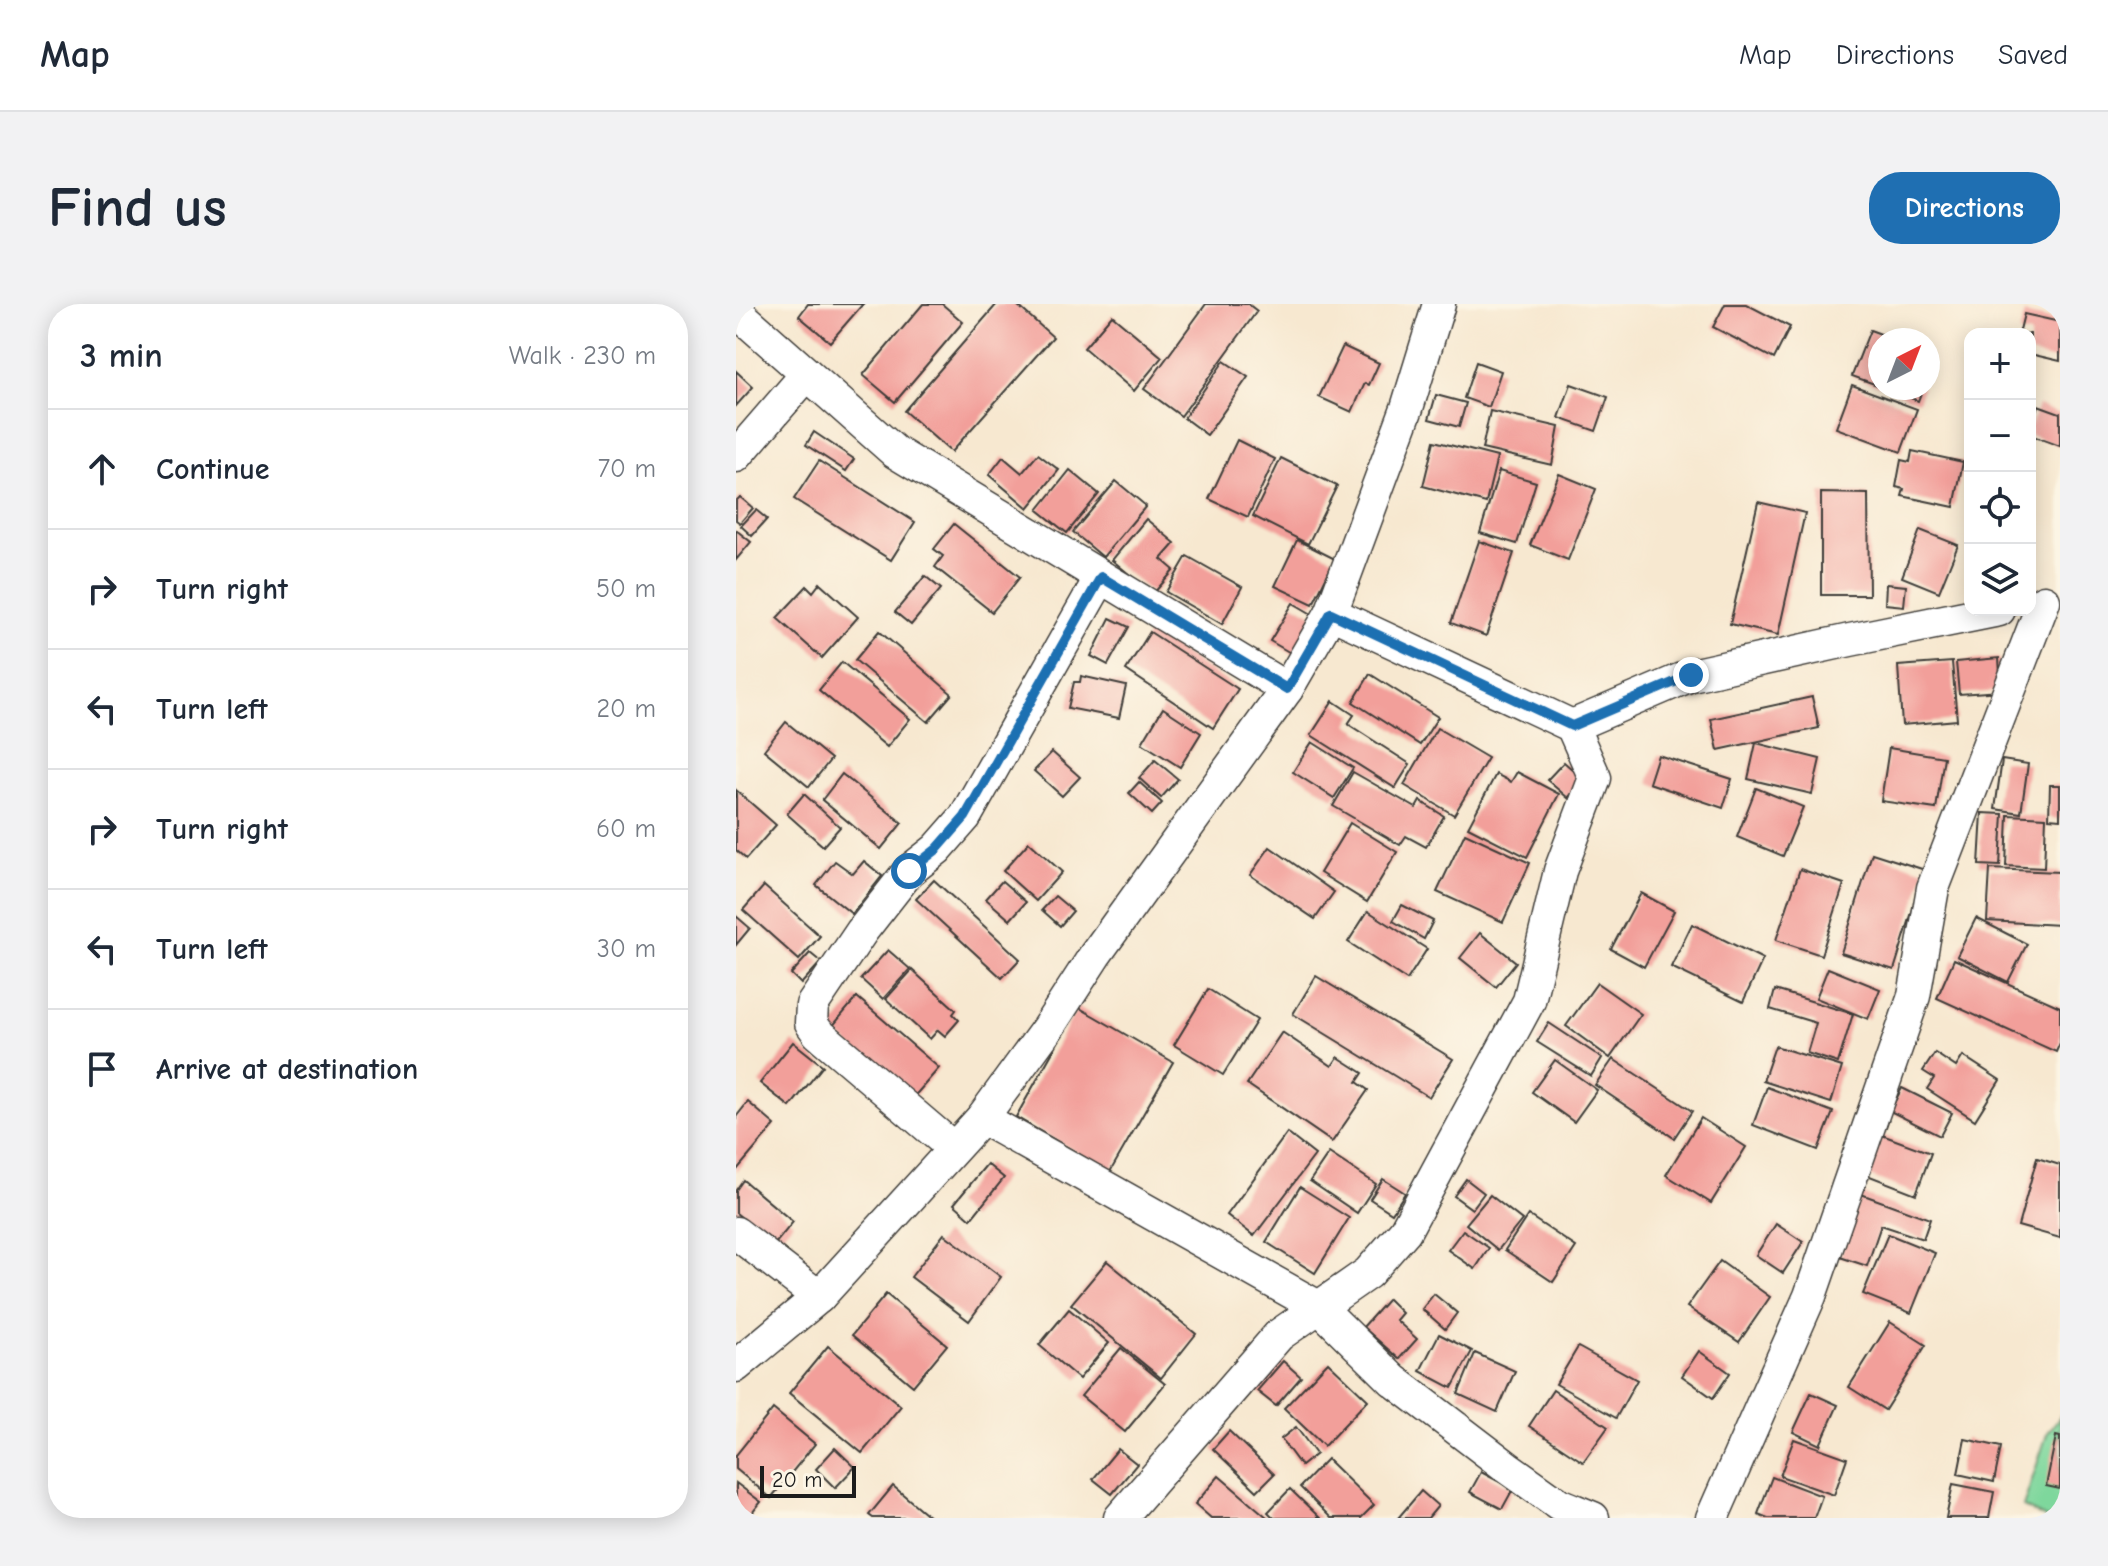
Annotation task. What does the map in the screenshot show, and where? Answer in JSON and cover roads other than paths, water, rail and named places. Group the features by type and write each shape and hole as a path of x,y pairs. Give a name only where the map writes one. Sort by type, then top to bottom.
{"street":[{"path":"736,1366 819,1297 982,1118 1287,689 1331,613 1407,408 1439,304"},
{"path":"736,311 895,452 1287,689"},
{"path":"736,456 807,374"},
{"path":"953,1148 818,1033 811,1023 812,1005 862,931 909,871 937,849 965,817 1101,577"},
{"path":"1712,1518 1810,1296 1914,996 1933,888 2045,602"},
{"path":"1120,1518 1279,1335 1368,1273 1405,1231 1529,1001 1560,871 1595,778 1572,726 1331,613"},
{"path":"1572,726 1691,675 1969,616"},
{"path":"982,1118 1320,1308 1393,1380 1559,1504 1593,1518"},
{"path":"736,1233 819,1297"}]}
